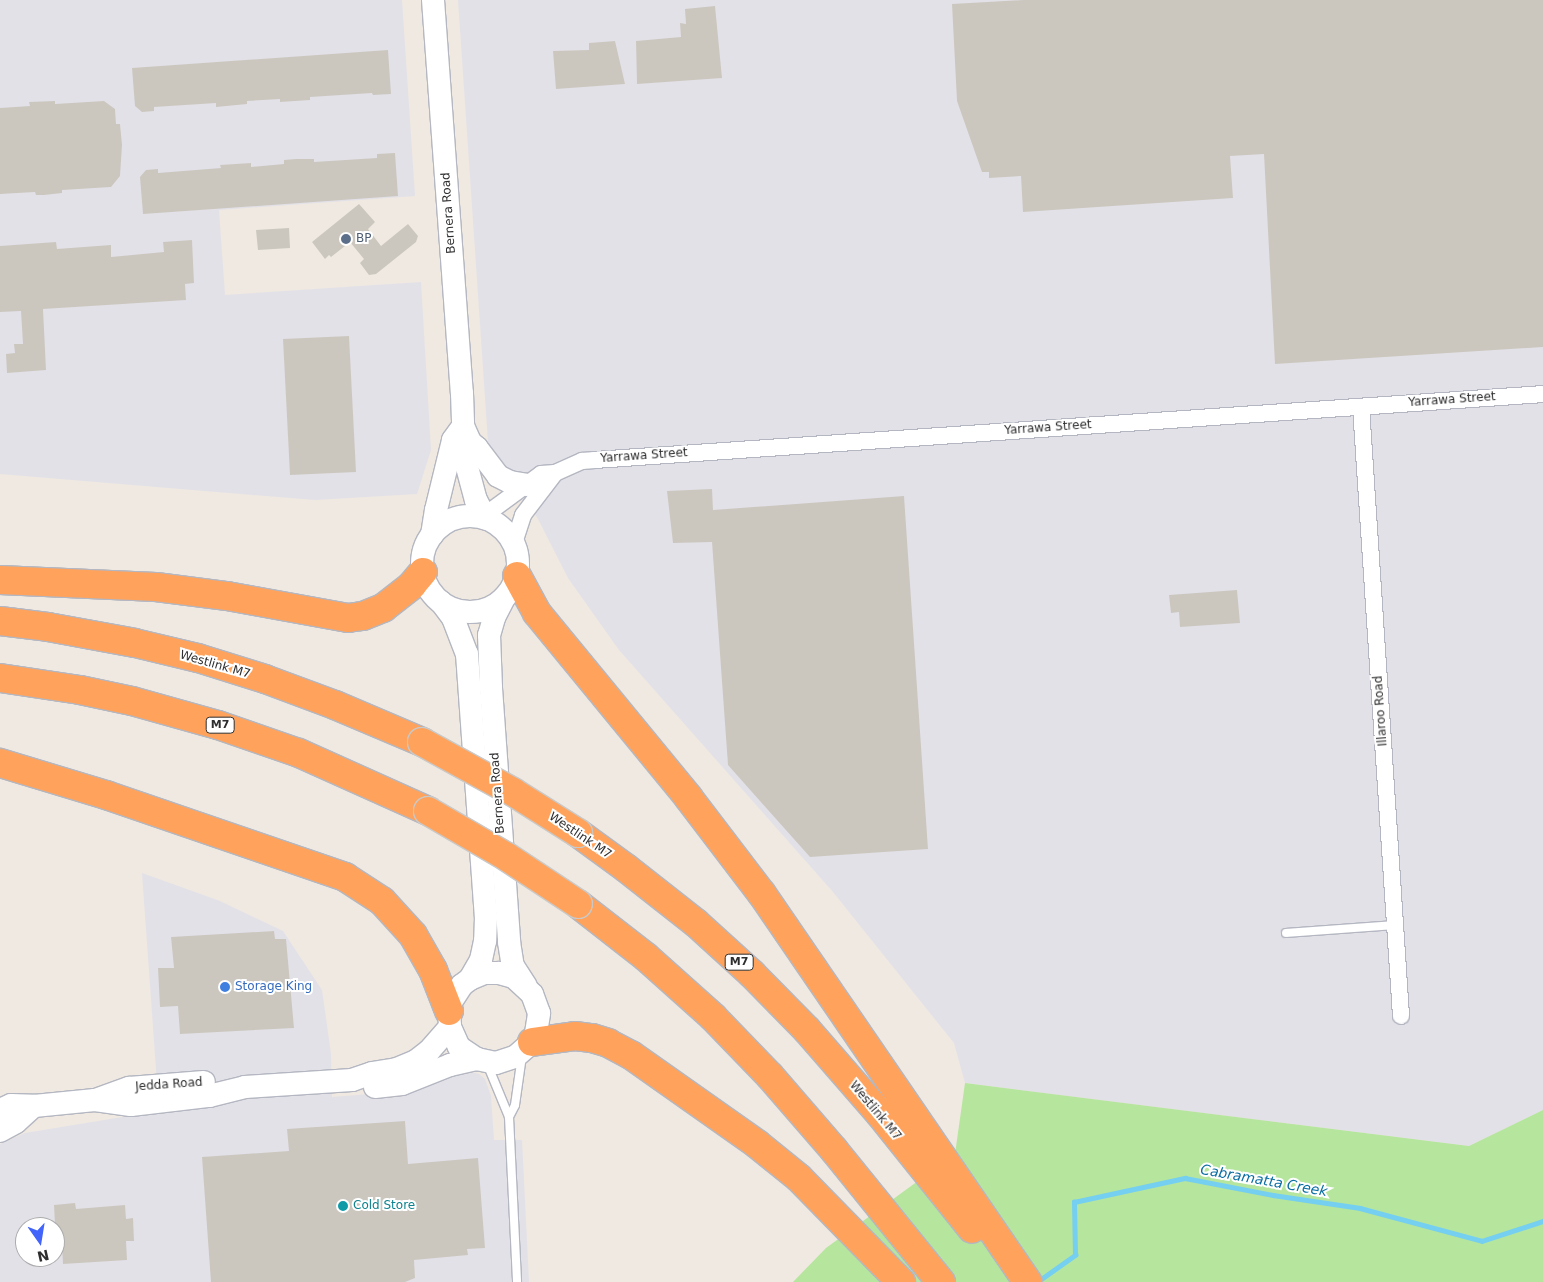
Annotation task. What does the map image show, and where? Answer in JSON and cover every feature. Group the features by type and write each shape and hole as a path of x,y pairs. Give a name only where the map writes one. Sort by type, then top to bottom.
{"highway":[{"path":"0,580 156,587 227,596 348,618 383,608 412,585 423,572"},
{"path":"511,587 537,613 729,848 1028,1282"},
{"name":"Westlink M7","path":"0,621 48,627 135,643 198,658 265,679 422,742 505,788 578,834 626,868 696,924 752,974 807,1030 880,1114 1014,1282"},
{"name":"M7","path":"0,678 89,692 211,722 298,753 428,811 507,857 578,904 646,957 713,1017 770,1076 834,1150 941,1282"},
{"path":"0,763 106,795 315,865 345,877 365,888 399,918 413,935 433,970 449,1019"},
{"path":"528,1047 574,1036 608,1043 631,1055 757,1144 798,1178 901,1282"}],"main road":[{"name":"Bernera Road","path":"433,0 468,475 476,500 486,519"},
{"path":"432,535 453,440 466,434 498,476 510,482 528,485"},
{"path":"466,516 486,519 498,525 514,543 519,559 511,587 493,607 480,611 467,612 453,609 441,602 426,584 423,572 426,546 432,535 439,528 456,518 466,516"},
{"name":"Bernera Road","path":"511,587 494,618 489,635 509,942 513,966 526,986"},
{"name":"Bernera Road","path":"441,602 454,618 467,654 486,917 486,941 481,960 470,979"},
{"path":"484,973 500,973 514,977 526,986 534,998 539,1013 536,1033 528,1047 506,1061 482,1061 459,1047 449,1019 456,993 470,979 484,973"},
{"name":"Jedda Road","path":"0,1110 11,1105 34,1106 95,1100 129,1088 205,1082 245,1088 352,1080 372,1073 397,1069 416,1061 429,1052 449,1019"},
{"name":"Jedda Road","path":"352,1080 373,1087 402,1084 450,1065 482,1061"},
{"path":"0,1131 16,1122 34,1106"}],"street":[{"name":"Yarrawa Street","path":"486,519 492,510 541,474 555,472 582,461 1543,394"},
{"name":"Illaroo Road","path":"1361,407 1401,1016"},
{"path":"514,543 523,515 555,472"}],"lane":[{"path":"1286,933 1395,925"},
{"path":"509,1117 515,1105 528,1047"},
{"path":"482,1061 509,1117 517,1282"}],"shaded area":[{"path":"0,0 402,0 415,196 219,210 225,295 421,282 431,450 417,494 315,500 0,474"},
{"path":"458,0 1543,0 1543,1110 1469,1146 965,1083 954,1043 833,892 619,650 568,578 538,519 488,442"},
{"path":"142,873 220,901 283,931 322,990 331,1054 332,1097 396,1092 469,1071 479,1074 485,1079 491,1096 494,1140 522,1140 529,1282 0,1282 0,1144 25,1133 159,1111"}],"green space":[{"path":"965,1083 1469,1146 1543,1110 1543,1282 793,1282 826,1248 955,1154"}],"building":[{"path":"1023,0 1543,0 1543,347 1275,364 1264,154 1230,156 1233,198 1023,212 1021,176 989,178 989,172 982,172 957,101 952,4"},
{"path":"715,6 722,78 637,84 636,41 681,37 680,23 686,24 685,9"},
{"path":"615,41 625,84 556,89 553,51 589,50 589,43"},
{"path":"388,50 391,94 373,95 372,93 310,97 310,100 280,102 280,99 247,101 247,104 216,107 216,103 154,107 154,111 142,112 135,106 132,68"},
{"path":"55,101 55,104 104,101 115,109 116,124 120,124 122,145 120,176 111,187 62,190 62,193 44,195 36,195 35,192 0,194 0,108 30,106 29,102"},
{"path":"395,153 398,196 143,214 140,177 146,170 158,169 158,173 221,168 220,165 251,163 251,167 284,164 284,160 314,159 314,162 377,158 377,154"},
{"name":"BP","path":"359,204 375,222 368,229 381,246 408,224 418,236 416,242 376,274 369,275 360,263 364,259 350,242 331,257 329,255 325,259 312,242"},
{"path":"289,228 290,248 258,250 256,230"},
{"path":"192,240 194,283 185,284 186,300 43,309 46,370 7,373 6,354 15,353 14,344 23,344 21,311 0,312 0,246 56,242 57,249 111,245 111,257 164,252 163,242"},
{"path":"349,336 356,472 290,475 283,339"},
{"path":"712,489 713,510 904,496 928,849 810,857 728,765 712,542 673,543 667,491"},
{"path":"1237,590 1240,623 1180,627 1179,612 1171,613 1169,595"},
{"name":"Storage King","path":"274,931 275,939 286,939 294,1028 180,1034 178,1006 160,1007 158,968 174,968 171,937"},
{"name":"Cold Store","path":"405,1121 408,1164 478,1158 485,1248 467,1249 468,1255 414,1260 415,1278 405,1282 211,1282 202,1157 289,1151 287,1129"},
{"path":"75,1203 76,1209 125,1205 126,1219 133,1218 134,1241 126,1241 127,1260 65,1264 65,1217 55,1217 54,1205"}],"waterway":[{"name":"Cabramatta Creek","path":"1037,1282 1075,1255 1074,1202 1185,1178 1273,1195 1360,1208 1482,1241 1543,1221"}],"place":[{"name":"BP","path":"346,239"},
{"name":"Storage King","path":"225,987"},
{"name":"Cold Store","path":"343,1206"}]}
